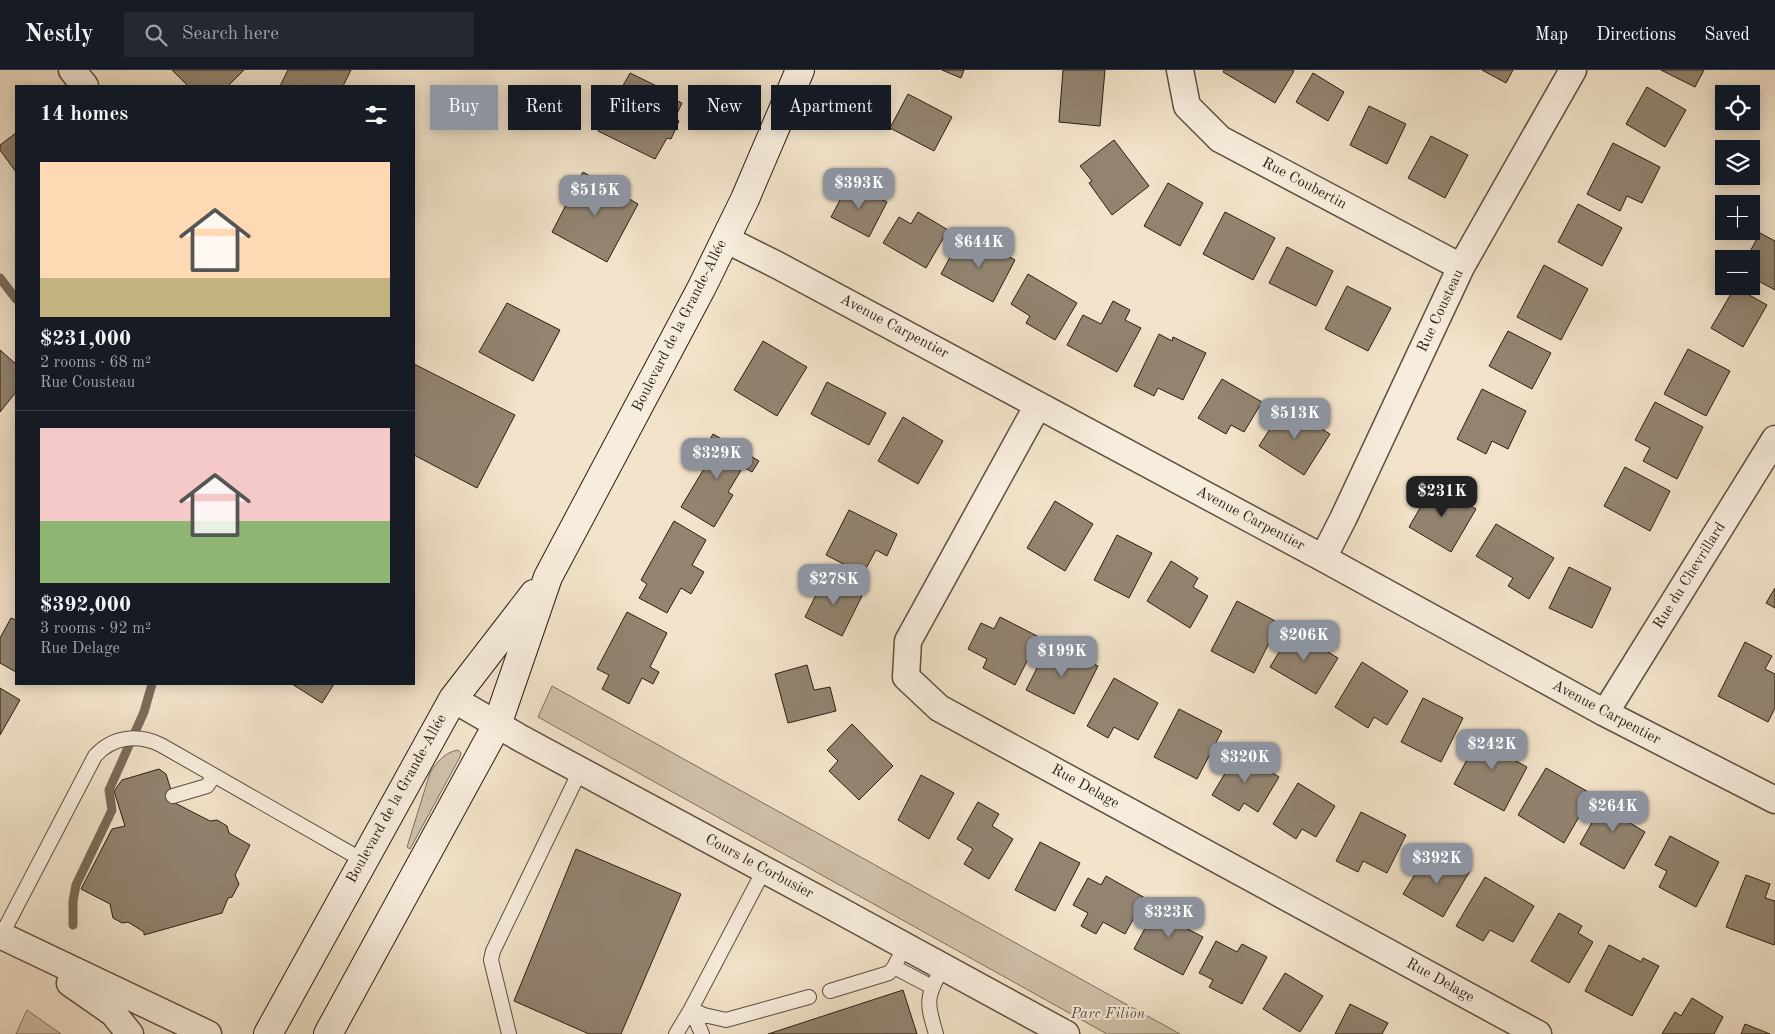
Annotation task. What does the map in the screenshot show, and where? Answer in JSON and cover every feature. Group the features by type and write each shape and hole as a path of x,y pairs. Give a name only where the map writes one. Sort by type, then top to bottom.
{"street":[{"path":"72,70 83,85"},
{"name":"Boulevard de la Grande-Allée","path":"328,1034 497,725 548,577 702,287 748,190 800,70"},
{"name":"Rue Coubertin","path":"1180,70 1187,106 1220,139 1461,267"},
{"name":"Rue Cousteau","path":"1323,558 1461,267 1573,70"},
{"name":"Avenue Carpentier","path":"726,238 1323,558 1605,713 1775,800"},
{"name":"Rue Delage","path":"1038,405 908,641 906,677 939,708 1538,1034"},
{"name":"Rue du Chevrillard","path":"1605,713 1775,439"},
{"name":"Boulevard de la Grande-Allée","path":"268,1034 452,699 548,577"},
{"name":"Cours le Corbusier","path":"452,699 580,771 764,870 900,957 938,977 1055,1031"},
{"path":"0,935 113,1013 130,1034"},
{"path":"0,935 208,1034"}],"lane":[{"path":"0,935 95,756 99,750 123,739 140,738 161,745 364,861"},
{"path":"509,1034 491,960 580,771"},
{"path":"173,796 207,786 214,776"},
{"path":"676,1034 764,870"},
{"path":"830,991 888,972 900,957"},
{"path":"936,1034 928,1005 938,977"},
{"path":"691,1009 704,1015 726,1020 809,997"},
{"path":"691,1009 702,1034"}],"green space":[{"name":"Parc Filion","path":"552,686 1180,1034 1107,1034 538,717"},
{"path":"458,750 461,753 460,757 410,849 407,847 430,773 441,758"},
{"path":"27,1010 61,1034 16,1034"}],"building":[{"path":"172,70 244,70 229,85 187,85"},
{"path":"288,70 351,70 344,85 280,85"},
{"path":"942,70 964,70 961,78"},
{"path":"1063,70 1105,70 1100,126 1059,122"},
{"path":"1224,70 1294,71 1275,103 1223,72"},
{"path":"1482,70 1513,70 1506,83"},
{"path":"1661,70 1704,70 1695,87"},
{"path":"630,73 655,85 623,85"},
{"path":"1313,73 1344,92 1328,121 1296,102"},
{"path":"1647,87 1686,110 1665,147 1626,124"},
{"path":"908,94 952,117 934,151 891,129"},
{"path":"678,101 682,103 678,112"},
{"path":"1369,106 1406,124 1387,164 1350,145"},
{"path":"675,130 671,139 667,138 655,159 598,131"},
{"path":"15,134 15,171 0,150 0,145"},
{"path":"1431,136 1468,155 1445,198 1408,178"},
{"path":"1114,140 1149,186 1112,215 1089,183 1092,181 1080,166"},
{"path":"1613,143 1660,167 1642,203 1627,196 1620,211 1587,194"},
{"path":"583,172 638,204 607,262 552,232"},
{"path":"849,183 887,202 869,237 831,217"},
{"path":"1168,183 1203,203 1180,246 1144,226"},
{"path":"1578,204 1622,228 1602,266 1558,242"},
{"path":"918,212 948,230 926,268 883,243 899,217 911,224"},
{"path":"1225,212 1275,238 1253,280 1203,254"},
{"path":"1760,233 1775,241 1775,290 1760,282 1760,250 1751,250 1756,240 1760,240"},
{"path":"976,238 1015,260 993,302 941,274 956,246 968,253"},
{"path":"1287,247 1333,271 1316,306 1269,283"},
{"path":"1544,265 1588,289 1561,340 1517,317"},
{"path":"1028,274 1077,303 1055,340 1026,323 1030,316 1011,304"},
{"path":"1347,286 1391,308 1368,351 1325,329"},
{"path":"1730,295 1749,295 1767,305 1743,347 1711,328"},
{"path":"1113,301 1130,310 1125,320 1141,328 1117,372 1067,345 1083,315 1101,324"},
{"path":"507,303 560,330 533,381 479,352"},
{"path":"1508,331 1551,353 1532,389 1489,366"},
{"path":"1159,334 1172,341 1173,337 1206,353 1183,400 1158,388 1154,396 1134,386"},
{"path":"763,341 807,367 777,416 734,390"},
{"path":"1688,349 1730,371 1706,416 1664,394"},
{"path":"0,350 15,363 15,393 0,412"},
{"path":"415,365 515,415 477,488 415,456"},
{"path":"1222,379 1262,402 1244,432 1231,425 1226,434 1198,418"},
{"path":"827,382 886,413 869,445 811,414"},
{"path":"1482,389 1526,411 1508,449 1492,441 1486,454 1457,439"},
{"path":"1655,402 1703,427 1677,479 1643,461 1650,448 1635,440"},
{"path":"1285,406 1330,434 1304,475 1259,446"},
{"path":"903,417 943,441 918,484 878,461"},
{"path":"713,434 759,461 752,472 743,467 728,492 733,495 714,527 681,507 708,462 700,457"},
{"path":"1625,467 1670,491 1650,531 1604,506"},
{"path":"1434,484 1476,509 1451,552 1409,527"},
{"path":"1055,501 1093,524 1065,571 1027,548"},
{"path":"849,510 897,534 887,556 876,550 863,574 826,555"},
{"path":"674,521 706,540 692,565 704,572 691,594 681,588 667,613 639,598 647,584 641,580"},
{"path":"1496,524 1554,558 1529,599 1508,586 1513,578 1476,556"},
{"path":"1117,535 1152,553 1129,598 1094,580"},
{"path":"1171,561 1198,578 1193,587 1208,596 1190,628 1147,601"},
{"path":"1569,567 1611,588 1592,628 1549,608"},
{"path":"825,577 862,596 842,636 805,617"},
{"path":"1775,588 1775,608 1766,603"},
{"path":"1237,601 1279,623 1254,673 1211,651"},
{"path":"627,612 667,633 650,667 659,672 653,684 642,678 629,704 602,689 609,675 597,669"},
{"path":"1000,617 1039,637 1015,685 983,668 987,659 968,649 981,623 994,629"},
{"path":"11,618 15,620 15,671 0,663 0,638"},
{"path":"1292,631 1338,658 1316,694 1270,667"},
{"path":"1050,642 1098,666 1074,714 1026,690"},
{"path":"1745,642 1772,656 1765,669 1775,674 1775,708 1768,722 1718,696"},
{"path":"1362,662 1408,691 1387,725 1374,717 1368,728 1335,707"},
{"path":"807,665 814,690 830,687 836,711 788,723 775,674"},
{"path":"1114,678 1158,703 1138,740 1114,727 1108,738 1087,726"},
{"path":"294,685 333,685 322,703"},
{"path":"0,688 20,700 0,735"},
{"path":"1423,698 1463,718 1441,762 1401,742"},
{"path":"1179,709 1222,731 1197,779 1154,757"},
{"path":"852,724 893,766 859,800 829,771 838,761 827,750"},
{"path":"1483,730 1519,750 1514,760 1527,767 1504,811 1454,784"},
{"path":"1238,752 1279,777 1258,812 1244,803 1239,811 1212,795"},
{"path":"1546,768 1592,794 1564,843 1518,815"},
{"path":"159,769 166,774 175,803 210,821 217,820 227,826 229,833 250,845 235,875 239,884 232,897 228,898 222,913 144,935 144,932 128,922 122,923 113,918 110,904 81,889 112,829 125,826 114,791 122,780"},
{"path":"921,775 954,793 929,839 898,820"},
{"path":"1298,783 1335,806 1316,837 1302,829 1296,839 1273,824"},
{"path":"1607,796 1636,813 1630,823 1645,832 1624,869 1580,844"},
{"path":"978,802 999,814 992,826 1013,839 989,879 964,864 973,849 957,839"},
{"path":"1361,812 1406,835 1387,873 1363,861 1358,872 1336,861"},
{"path":"1670,836 1719,862 1696,907 1659,887 1667,871 1655,865"},
{"path":"1040,842 1080,863 1055,911 1015,890"},
{"path":"576,849 681,894 621,1034 589,1034 514,1001"},
{"path":"1426,856 1449,870 1455,860 1471,869 1443,917 1403,894"},
{"path":"1746,875 1770,884 1765,898 1775,901 1774,945 1726,927"},
{"path":"1106,876 1145,898 1125,934 1103,922 1096,934 1081,926 1088,913 1073,905 1088,878 1101,885"},
{"path":"1485,877 1534,906 1513,942 1490,930 1483,941 1456,926"},
{"path":"1160,900 1186,913 1180,925 1203,937 1183,975 1134,949"},
{"path":"1559,913 1582,926 1578,933 1593,942 1569,983 1531,961"},
{"path":"1216,941 1237,952 1242,944 1267,957 1242,1004 1209,987 1213,980 1199,973"},
{"path":"1609,945 1641,962 1643,958 1659,966 1632,1016 1585,991"},
{"path":"1285,973 1323,996 1300,1032 1263,1009"},
{"path":"903,990 917,1034 768,1034"},
{"path":"1692,998 1723,1017 1714,1034 1662,1034 1675,1012 1681,1016"},
{"path":"1350,1004 1388,1023 1382,1034 1335,1034"},
{"path":"1745,1024 1770,1034 1741,1034"}],"waterway":[{"path":"0,278 15,298"},
{"path":"73,925 73,901 76,885 112,810 109,790 144,712 152,685"}]}
